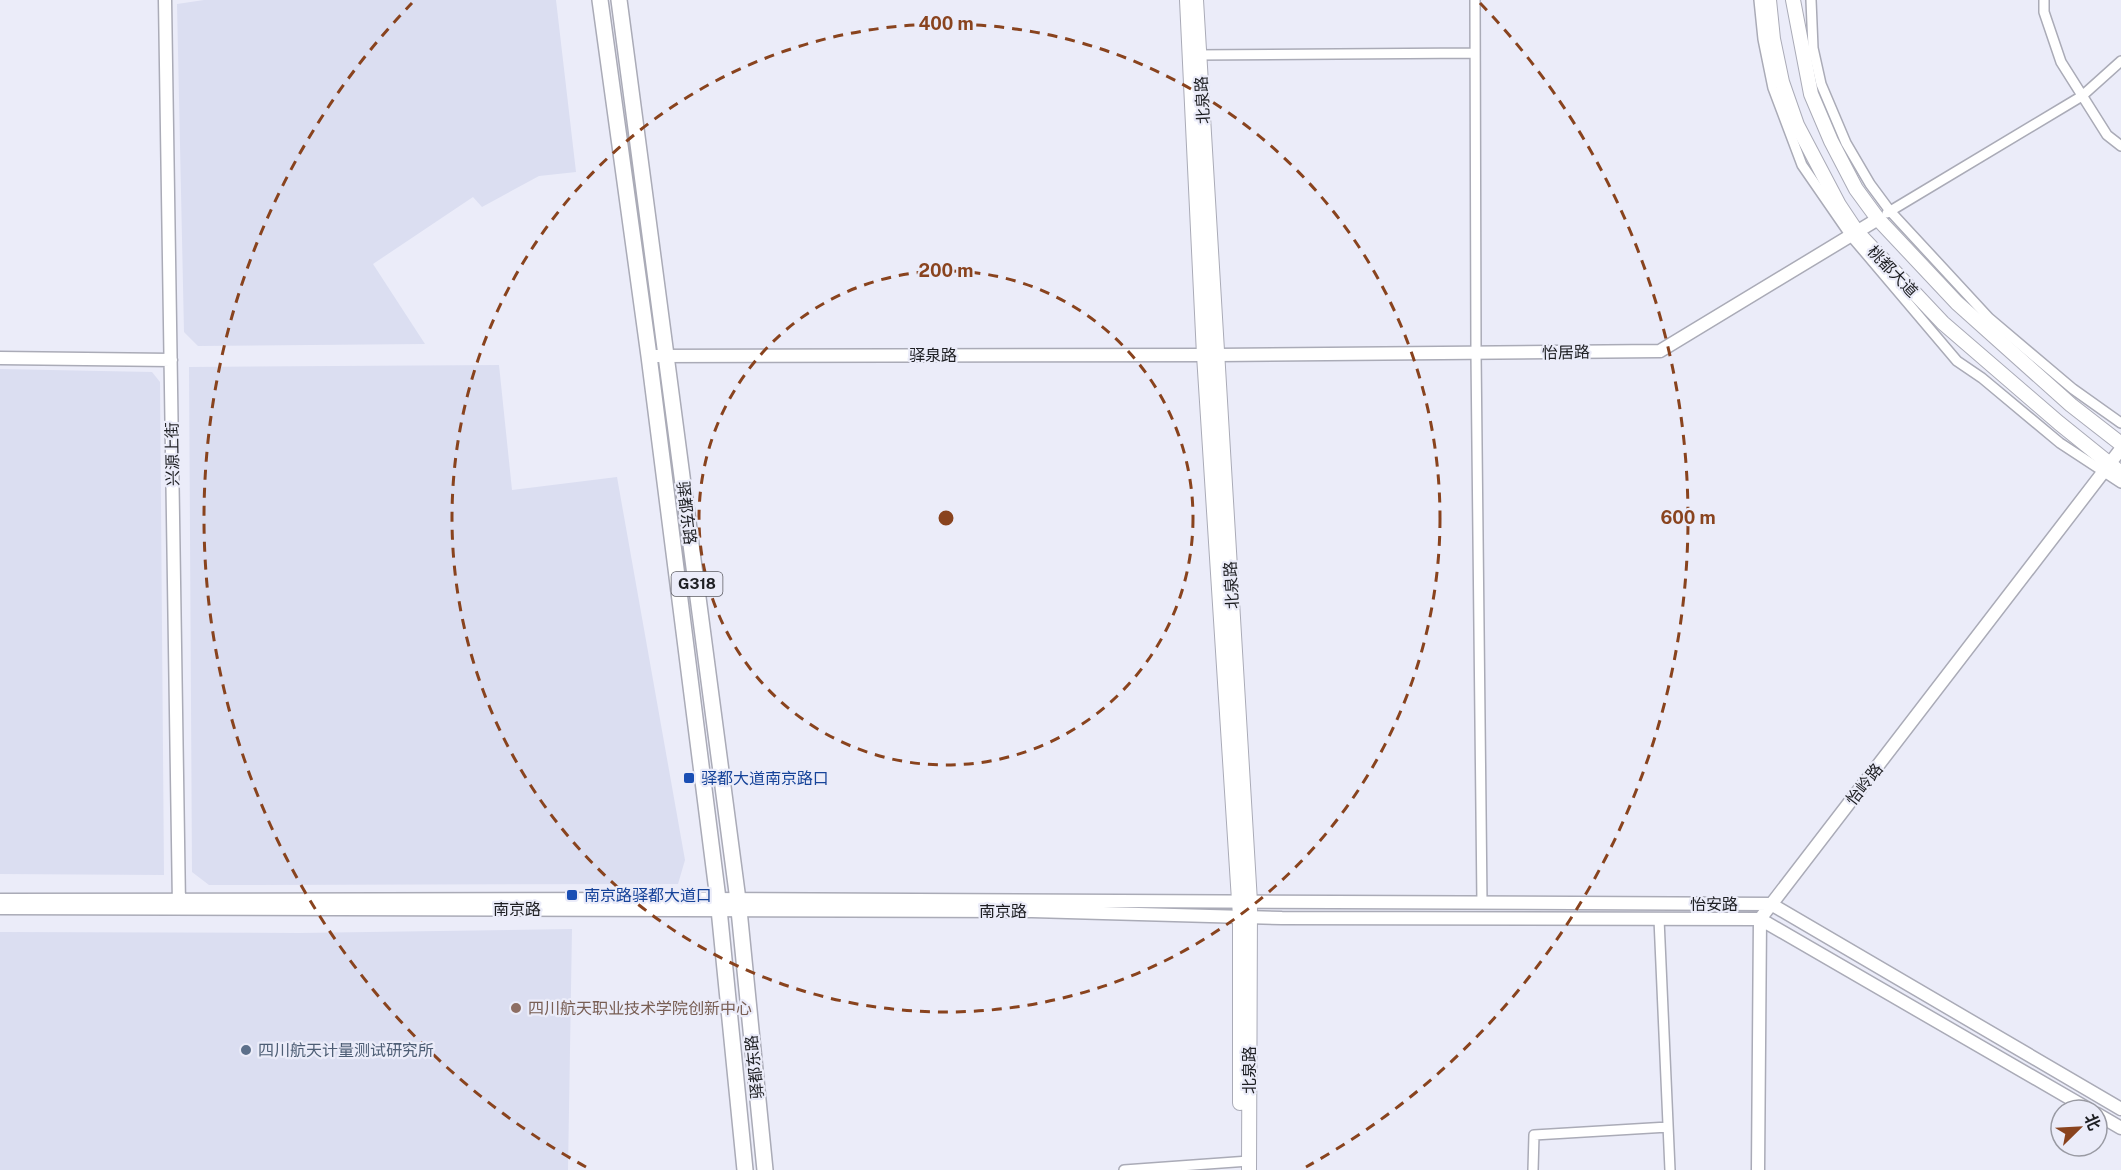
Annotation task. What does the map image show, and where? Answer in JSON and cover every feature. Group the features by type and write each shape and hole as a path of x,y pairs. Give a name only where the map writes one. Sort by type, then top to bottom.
{"highway":[{"name":"驿都东路","path":"600,0 649,356 719,904 745,1170"},
{"name":"驿都东路","path":"619,0 738,904 765,1170"}],"main road":[{"name":"北泉路","path":"1187,0 1195,55"},
{"name":"北泉路","path":"1197,0 1195,55 1210,355 1245,909 1244,1166"},
{"name":"桃都大道","path":"1769,0 1773,39 1782,82 1797,125 1854,234 1943,323 2112,470"},
{"name":"桃都大道","path":"1793,0 1811,94 1831,141 1856,189 1878,219 1957,303 2071,405 2121,444"}],"street":[{"name":"兴源上街","path":"165,0 179,903"},
{"path":"1475,0 1482,903"},
{"path":"1759,0 1763,39 1773,88 1802,165 1854,234 1957,361 1982,378 2060,443 2112,470 2121,483"},
{"path":"1811,0 1813,48 1824,94 1863,174 1890,212 1989,318 2073,389 2121,423"},
{"path":"2044,0 2044,12 2061,62 2107,135 2121,146"},
{"path":"1195,55 1475,53"},
{"path":"1878,219 2082,96 2121,62"},
{"name":"怡居路","path":"1210,355 1660,351 1878,219"},
{"name":"驿泉路","path":"649,356 1210,355"},
{"path":"0,358 171,360"},
{"name":"怡岭路","path":"1760,919 2112,470 2121,449"},
{"path":"0,900 179,903"},
{"path":"0,908 179,903"},
{"name":"南京路","path":"179,903 738,904 1032,911 1245,909"},
{"name":"怡安路","path":"1245,909 1482,903 1771,904"},
{"path":"1771,904 2121,1109"},
{"name":"怡安路","path":"1245,909 1282,918 1760,919 2069,1098"},
{"path":"1659,918 1670,1170"},
{"path":"1758,1170 1760,919"},
{"path":"1533,1170 1534,1135 1668,1127"},
{"path":"1124,1170 1244,1166"}],"shaded area":[{"path":"204,0 556,0 576,172 539,176 482,207 473,197 373,264 425,344 198,346 184,332 177,4"},
{"path":"499,365 512,490 617,477 685,860 678,884 209,885 192,872 189,367"},
{"path":"0,369 152,372 160,382 164,875 0,874"},
{"path":"572,929 568,1170 0,1170 0,932 299,933"}],"place":[{"name":"驿都大道南京路口","path":"689,778"},
{"name":"南京路驿都大道口","path":"572,895"},
{"name":"四川航天职业技术学院创新中心","path":"516,1008"},
{"name":"四川航天计量测试研究所","path":"246,1050"}]}
